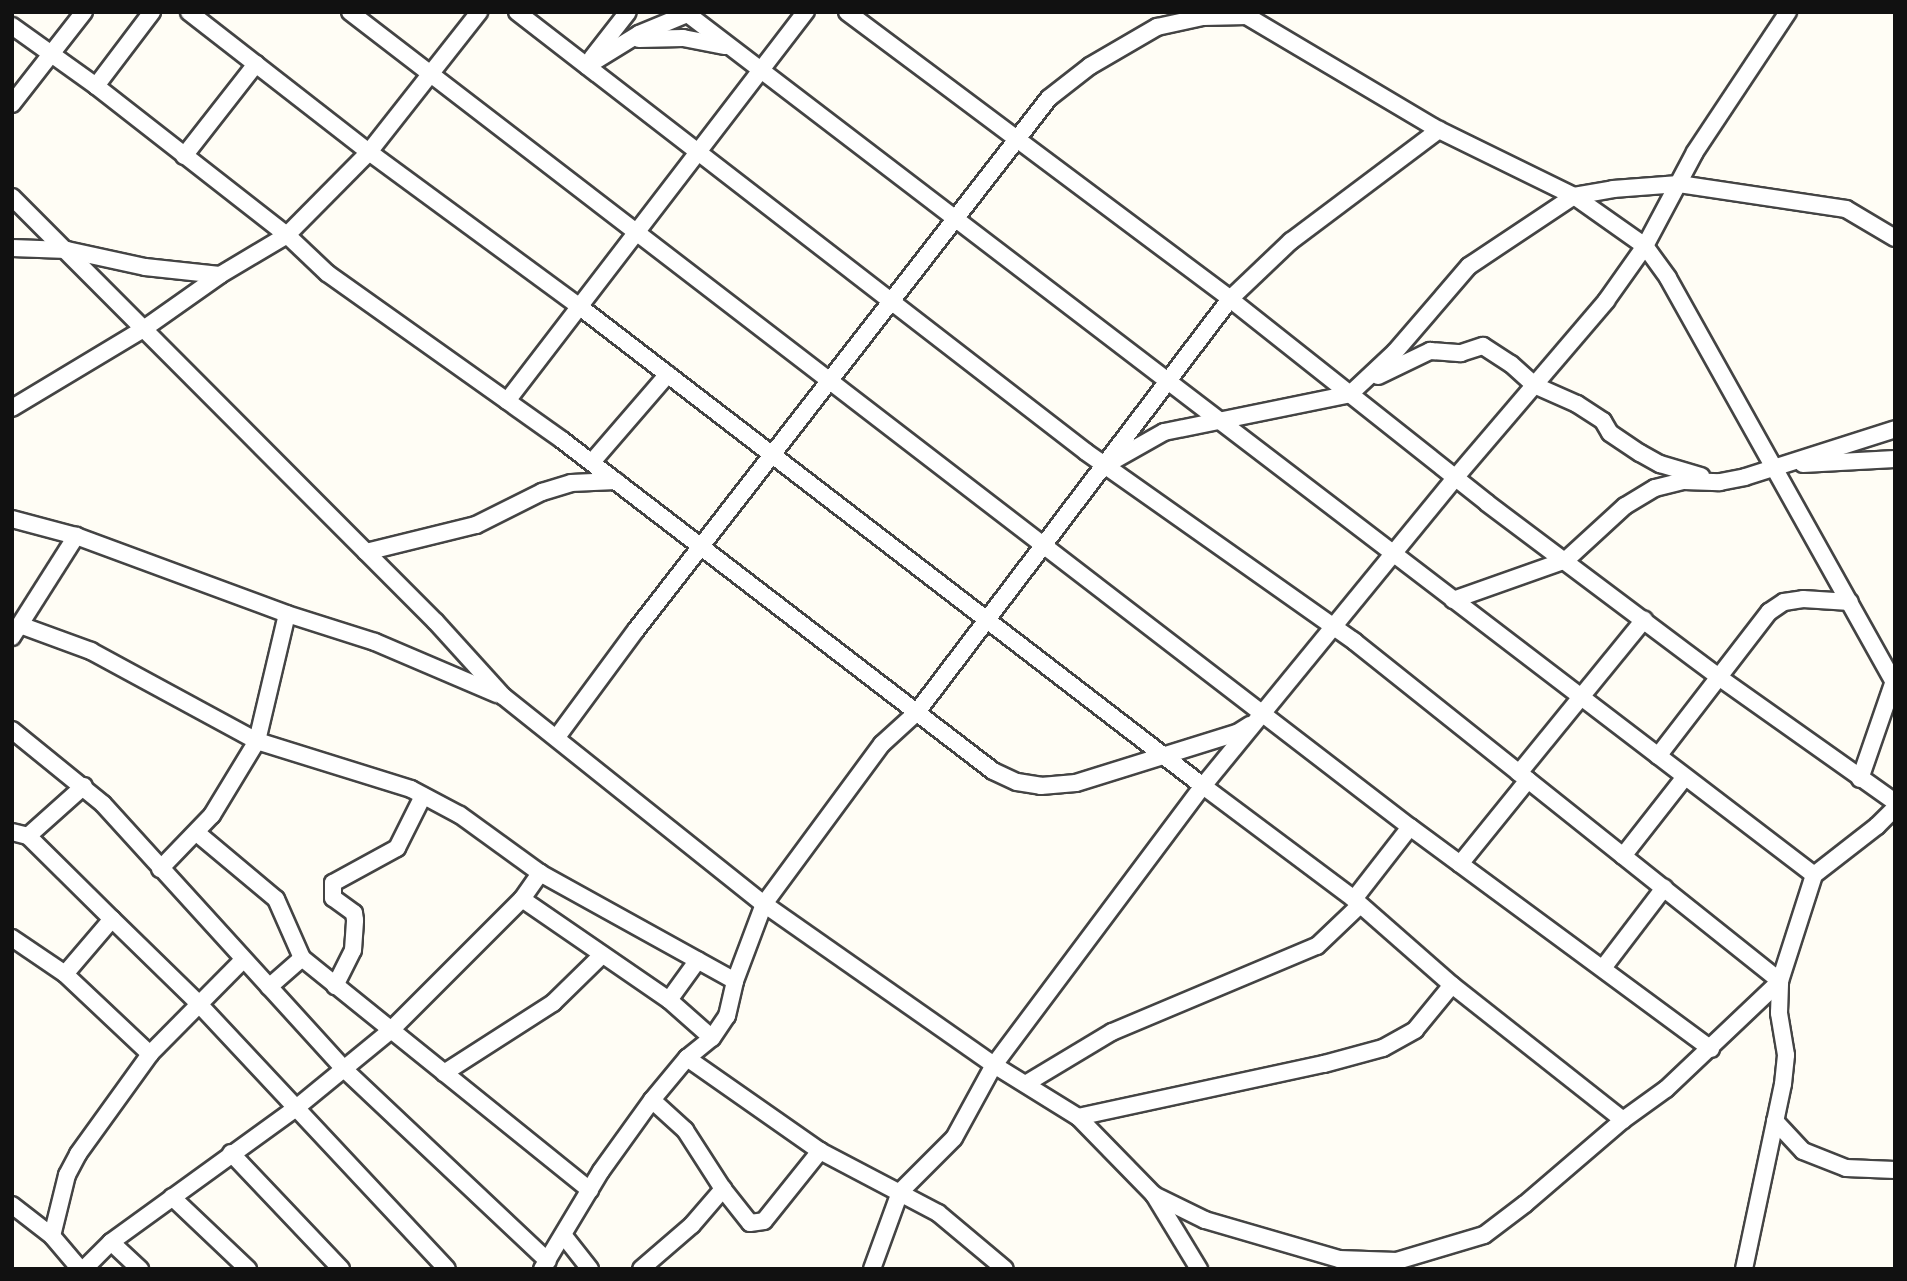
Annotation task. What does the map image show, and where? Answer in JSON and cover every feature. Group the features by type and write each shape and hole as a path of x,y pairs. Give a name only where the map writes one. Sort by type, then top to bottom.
{"street":[{"path":"12,104 85,12"},
{"path":"96,86 152,12"},
{"path":"189,12 369,152 668,374 1357,902 1452,985 1623,1120"},
{"path":"350,12 1045,545 1260,716 1712,1049"},
{"path":"12,408 145,328 220,275 287,235 369,152 479,12"},
{"path":"517,12 1106,465 1333,627 1780,981"},
{"path":"587,66 628,12"},
{"path":"507,401 806,12"},
{"path":"847,12 1230,299 1455,478 1720,678 1895,802"},
{"path":"1218,12 1244,14 1439,131 1574,196 1645,246 1668,278 1772,467 1894,679 1860,779"},
{"path":"872,1269 900,1192 954,1138 994,1065 1203,786 1455,478 1606,301 1645,246 1723,109 1788,12"},
{"path":"587,66 630,40 689,13 953,219 1814,875"},
{"path":"557,737 891,299 1049,98 1090,65 1157,27 1203,16 1244,14"},
{"path":"12,26 96,86 287,235 327,273 592,462 993,771 1017,782 1041,786 1076,783 1237,733 1260,716"},
{"path":"630,40 683,38 730,47"},
{"path":"184,156 256,64"},
{"path":"12,730 84,786 344,1069 545,1265 590,1191 652,1100 687,1058 712,1038 727,1016 735,981 764,904 883,744 917,712 1230,299 1291,241 1439,131"},
{"path":"1350,394 1395,352 1469,266 1574,196 1614,189 1679,184 1846,209 1895,237"},
{"path":"12,197 436,622 503,696 764,904 994,1065 1078,1117 1154,1195 1199,1269"},
{"path":"12,248 67,250 145,267 220,275"},
{"path":"1106,465 1164,432 1220,423 1350,394 1396,365 1430,351 1461,353 1483,346 1511,364 1534,385 1577,404 1603,421 1610,433 1660,464 1720,482"},
{"path":"592,462 668,374"},
{"path":"1452,600 1566,560 1625,506 1655,488 1684,481 1720,482 1745,477 1895,429"},
{"path":"1772,467 1878,457 1895,459"},
{"path":"366,552 476,525 542,492 571,483 616,481"},
{"path":"12,519 76,536 287,614 375,642 503,696"},
{"path":"76,536 16,631 91,651 257,741 423,796 460,815 540,873 735,981"},
{"path":"1658,756 1769,612 1784,602 1803,599 1850,602"},
{"path":"160,869 212,815 257,741 287,614"},
{"path":"1460,864 1523,776 1644,620"},
{"path":"1623,856 1685,777"},
{"path":"84,786 20,834 198,1003 447,1269"},
{"path":"335,986 353,950 355,920 354,914 333,898 333,883 397,848 423,796"},
{"path":"1744,1269 1786,1055 1779,1013 1780,981 1814,875 1877,826 1895,808"},
{"path":"1027,1083 1120,1028 1317,946 1357,902 1410,827"},
{"path":"197,833 276,899 302,958 590,1191"},
{"path":"12,1205 52,1236 82,1269 111,1242 296,1108 390,1031 522,899 540,873"},
{"path":"1602,968 1664,888"},
{"path":"522,899 668,1000 712,1038"},
{"path":"65,974 112,919"},
{"path":"12,938 65,974 150,1054"},
{"path":"444,1073 553,1003 602,955"},
{"path":"269,987 302,958"},
{"path":"52,1236 67,1175 78,1154 150,1054 243,960"},
{"path":"668,1000 698,960"},
{"path":"1154,1195 1205,1220 1339,1259 1397,1261 1484,1235 1525,1205 1623,1120 1666,1089 1712,1049 1780,981"},
{"path":"1078,1117 1324,1064 1383,1048 1415,1030 1452,985"},
{"path":"687,1058 820,1151 938,1213 1000,1267"},
{"path":"652,1100 685,1130 723,1189 750,1223 764,1222 820,1151"},
{"path":"1774,1121 1804,1151 1846,1168 1895,1170"},
{"path":"231,1153 341,1269"},
{"path":"641,1269 692,1224 723,1189"},
{"path":"172,1197 248,1269"},
{"path":"564,1236 590,1269"},
{"path":"111,1242 140,1269"}]}
